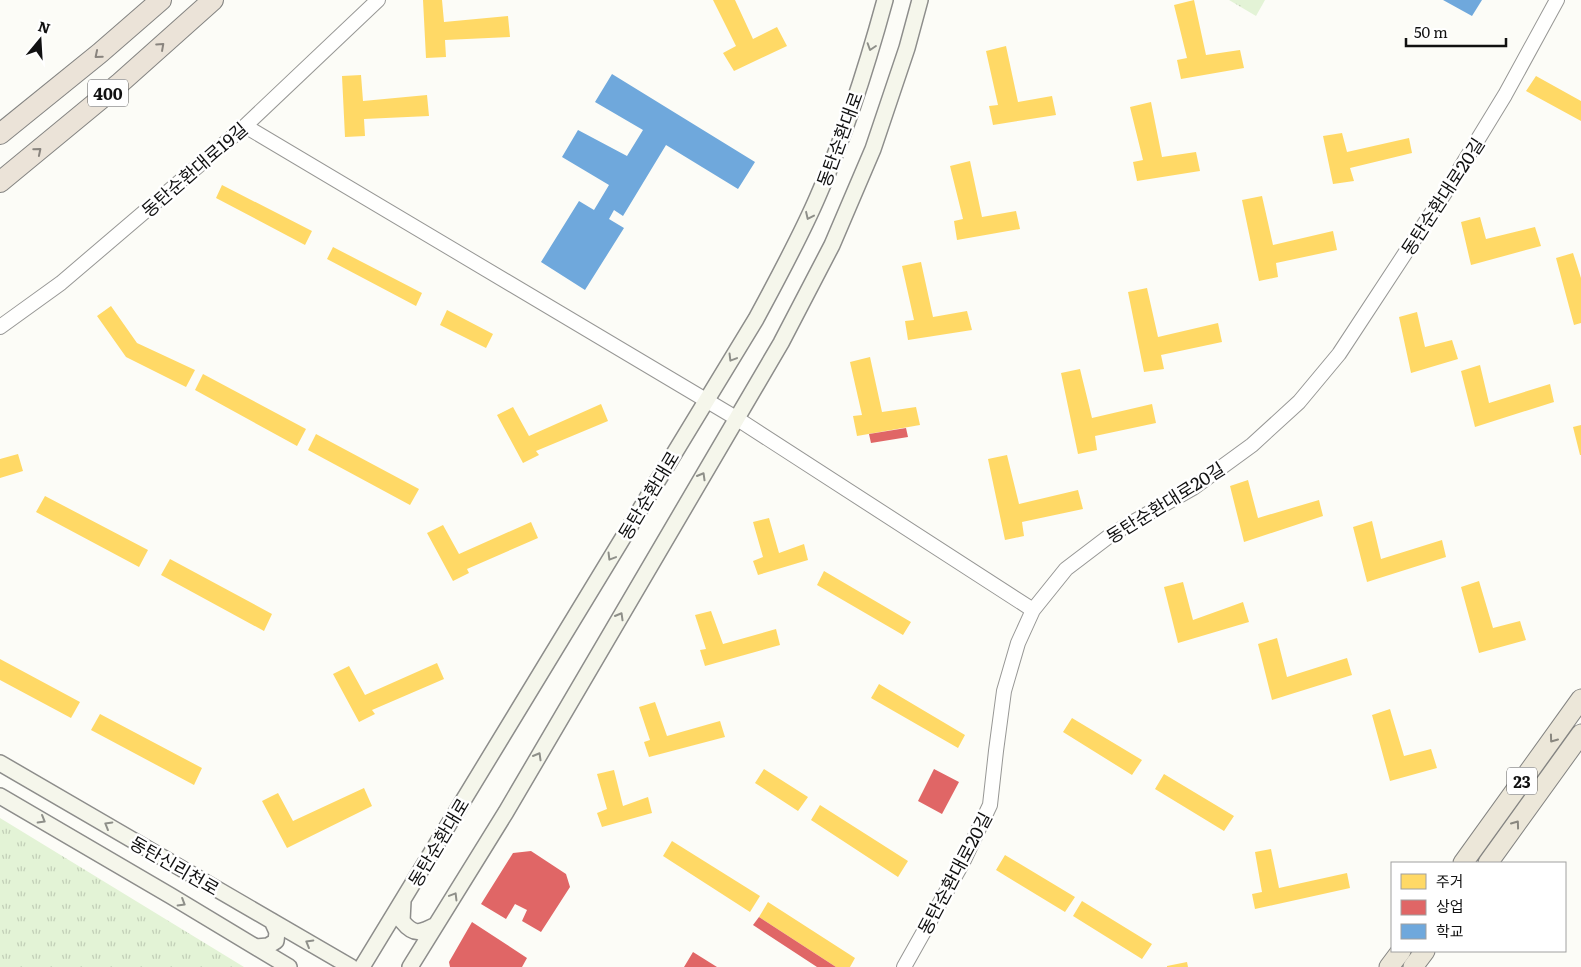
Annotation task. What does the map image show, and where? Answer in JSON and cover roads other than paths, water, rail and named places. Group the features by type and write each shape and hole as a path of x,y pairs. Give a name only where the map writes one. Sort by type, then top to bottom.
{"highway":[{"name":"400","path":"0,134 100,53 161,0"},
{"name":"400","path":"0,182 120,83 213,0"},
{"name":"23","path":"1464,862 1581,699"},
{"name":"23","path":"1489,862 1581,734"},
{"path":"1389,967 1400,952"},
{"path":"1413,967 1424,952"}],"main road":[{"name":"동탄순환대로","path":"362,967 756,319 780,275 818,196 836,151 885,0"},
{"name":"동탄순환대로","path":"410,967 506,812 781,343 832,245 873,149 907,48 920,0"},
{"name":"동탄신리천로","path":"0,763 351,967"},
{"name":"동탄신리천로","path":"0,796 288,967"},
{"path":"403,900 402,921 409,930 420,933 436,925"},
{"path":"256,948 268,946 276,941 278,932 272,921"}],"street":[{"name":"동탄순환대로19길","path":"0,327 61,283 246,126 378,0"},
{"name":"동탄순환대로20길","path":"904,967 963,862 990,805 1004,691 1018,643 1033,610 1066,569 1112,534 1193,488 1252,445 1299,402 1340,354 1450,184 1506,95 1556,0"},
{"path":"246,126 736,418 1033,610"}]}
